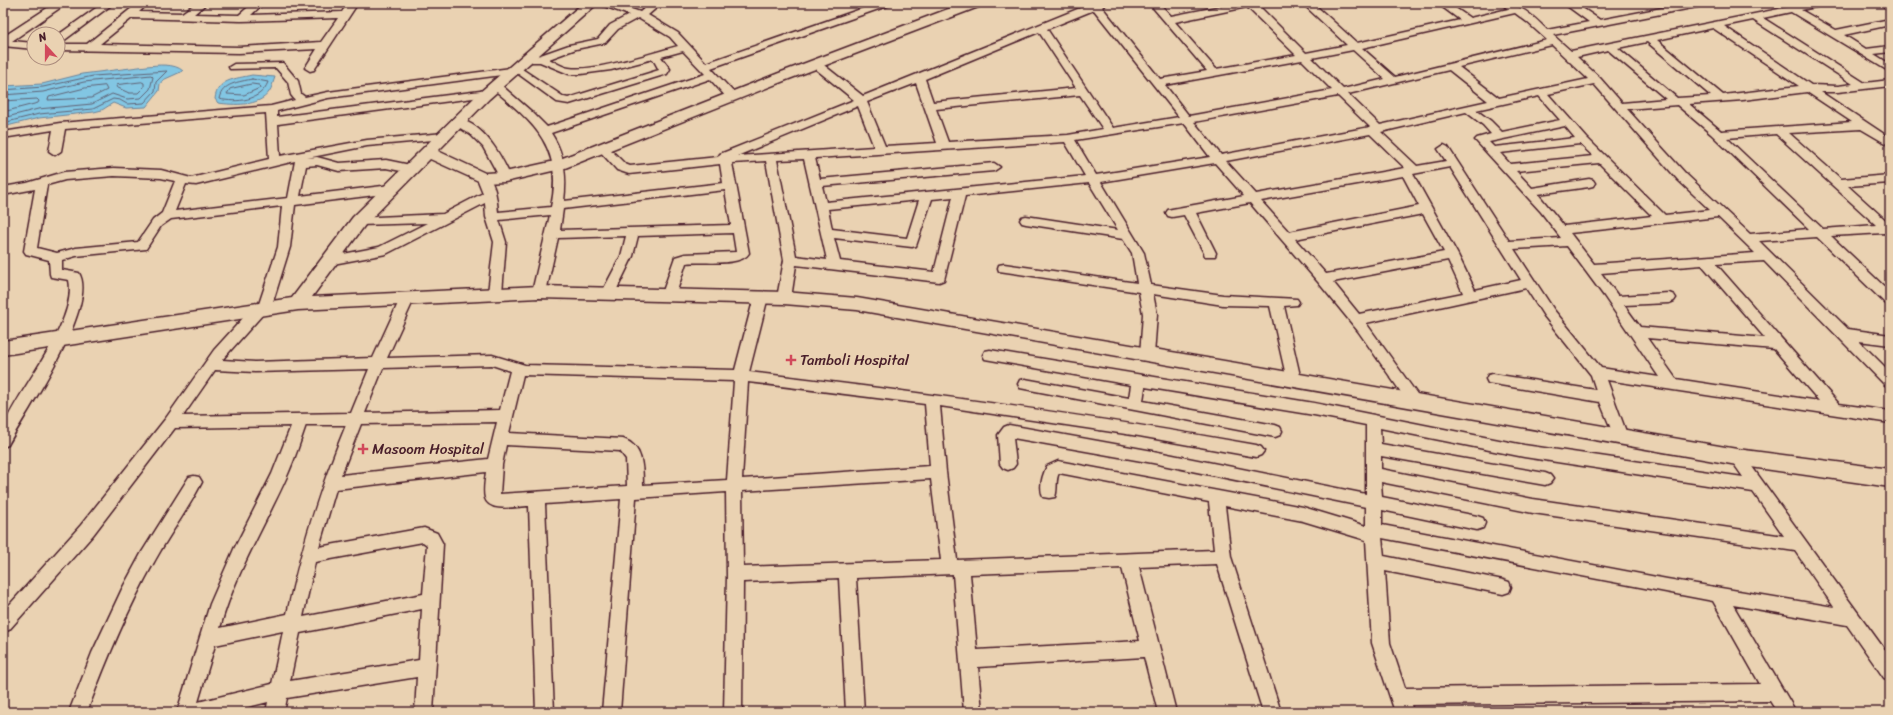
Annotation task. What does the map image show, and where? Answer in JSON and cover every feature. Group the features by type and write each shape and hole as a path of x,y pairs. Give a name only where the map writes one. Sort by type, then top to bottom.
{"street":[{"path":"3,43 62,3"},
{"path":"66,34 109,3"},
{"path":"90,47 144,3"},
{"path":"184,17 202,3"},
{"path":"241,18 259,3"},
{"path":"310,68 353,3"},
{"path":"298,304 328,261 359,221 492,90 591,3"},
{"path":"604,3 640,15 674,35 732,96"},
{"path":"3,135 60,126 271,109 328,95 516,68 576,46 601,41 614,27 640,15 657,3"},
{"path":"544,132 887,3"},
{"path":"1154,3 1214,73"},
{"path":"1307,3 1393,81"},
{"path":"1442,3 1468,21"},
{"path":"1506,3 1531,20 1596,80 1682,177 1767,256 1890,381"},
{"path":"1568,3 1598,23"},
{"path":"603,148 625,170 719,160 771,158 943,145 1068,138 1186,119 1393,81 1451,66 1598,23 1684,4 1702,3"},
{"path":"1569,55 1822,3"},
{"path":"1883,3 1890,7"},
{"path":"428,152 483,178 505,177 559,165 732,96 972,4"},
{"path":"719,160 861,100 1097,4 1156,83 1218,159 1287,237 1356,320 1415,401"},
{"path":"1168,20 1246,4 1304,57 1376,129 1410,170 1426,209 1452,255 1471,296"},
{"path":"1792,9 1890,69"},
{"path":"1156,83 1354,47 1517,10"},
{"path":"130,15 241,18 344,15"},
{"path":"1755,17 1863,86"},
{"path":"1834,34 1890,22"},
{"path":"1715,25 1890,143"},
{"path":"1041,28 1110,131"},
{"path":"1653,37 1696,67"},
{"path":"1653,37 1720,98"},
{"path":"3,43 26,45"},
{"path":"66,47 233,50 324,45"},
{"path":"1609,46 1717,135 1890,300"},
{"path":"541,59 559,68 576,71 617,65 686,47"},
{"path":"1864,52 1890,49"},
{"path":"516,68 561,100 568,101 663,72 665,69 655,55"},
{"path":"816,64 861,100 881,150"},
{"path":"234,67 279,65 293,81 296,95 303,101"},
{"path":"1451,66 1495,101"},
{"path":"919,77 943,145"},
{"path":"821,206 1093,179 1218,159 1331,140 1468,109 1495,101 1596,80"},
{"path":"1620,106 1743,97 1810,88 1838,89 1890,83"},
{"path":"272,121 492,90 528,114 544,132 555,148 559,165 560,183 552,234 539,292"},
{"path":"930,106 1083,91"},
{"path":"1541,92 1601,159 1662,219"},
{"path":"271,109 275,160"},
{"path":"1468,109 1486,123 1498,136"},
{"path":"458,122 482,137 495,154 505,177"},
{"path":"1567,122 1481,140 1529,192 1570,242 1615,301 1671,384"},
{"path":"56,151 60,126"},
{"path":"1717,135 1778,130 1864,126"},
{"path":"1778,130 1889,229"},
{"path":"301,160 367,144 444,136"},
{"path":"1068,138 1138,253 1150,314 1147,355"},
{"path":"1490,150 1583,140"},
{"path":"1444,149 1549,313 1597,373 1621,437"},
{"path":"809,155 834,264"},
{"path":"771,158 790,260 784,298"},
{"path":"1507,168 1601,159"},
{"path":"3,191 28,187 76,174 114,172 161,174 196,181 275,160 301,160 339,167 386,164 411,169"},
{"path":"3,624 87,530 171,422 211,365 262,308 284,247 291,202 301,160"},
{"path":"670,294 680,260 741,256 743,253 730,186 719,160"},
{"path":"1172,213 1453,163"},
{"path":"816,183 994,167"},
{"path":"483,178 490,195 492,217 500,242 495,293"},
{"path":"168,215 169,208 182,179"},
{"path":"1838,183 1890,179"},
{"path":"42,182 30,251 48,254 55,258 76,252 142,246 157,224 168,215 291,202 391,189"},
{"path":"1529,192 1589,183"},
{"path":"492,217 730,186"},
{"path":"790,260 939,277 960,192"},
{"path":"328,261 382,251 490,195"},
{"path":"827,233 912,243 927,195"},
{"path":"1287,237 1426,209"},
{"path":"1188,210 1210,253"},
{"path":"1560,230 1721,213"},
{"path":"359,221 446,218"},
{"path":"1026,220 1128,236"},
{"path":"1747,238 1889,229"},
{"path":"552,234 739,230"},
{"path":"608,294 627,256 633,232"},
{"path":"1506,245 1570,242"},
{"path":"1323,279 1452,255"},
{"path":"1591,269 1767,256"},
{"path":"3,441 61,339 73,306 76,280 71,275 56,274 55,258"},
{"path":"1706,261 1834,408"},
{"path":"1004,268 1223,300 1292,302"},
{"path":"1356,320 1530,283"},
{"path":"3,348 262,308 298,304 539,292 670,294 784,298 857,304 1738,457 1890,478"},
{"path":"733,712 735,575 734,486 741,376 761,298"},
{"path":"1615,301 1669,298"},
{"path":"275,712 308,556 330,483 378,363 407,299"},
{"path":"1276,302 1294,380"},
{"path":"1636,332 1778,344"},
{"path":"1845,334 1890,340"},
{"path":"990,355 1307,408 1524,451 1758,486"},
{"path":"211,365 254,367 492,360 517,368 741,376 932,399 1139,430 1256,451"},
{"path":"517,368 494,465 492,497 499,501 938,472"},
{"path":"1597,373 1890,416"},
{"path":"1493,379 1606,397"},
{"path":"1135,405 1139,381"},
{"path":"1024,384 1275,432"},
{"path":"932,399 938,472 956,568 969,659 973,712"},
{"path":"171,422 356,420 505,416"},
{"path":"186,712 218,604 228,577 280,474 300,421"},
{"path":"1373,421 1375,562 1381,643 1401,705 1775,692"},
{"path":"1008,464 1005,435 1009,432 1153,457 1374,500 1478,523"},
{"path":"500,439 623,445 628,447 633,455 632,493 611,712"},
{"path":"1373,448 1545,479"},
{"path":"1738,457 1890,672"},
{"path":"330,483 494,465"},
{"path":"1049,492 1051,471 1053,468 1058,467 1303,514 1374,532 1852,618"},
{"path":"1373,474 1533,506 1800,545"},
{"path":"78,712 93,671 118,616 148,557 194,482"},
{"path":"1216,497 1223,558 1272,712"},
{"path":"537,499 545,712"},
{"path":"308,556 424,535 431,538 434,544 424,712"},
{"path":"735,575 1223,558"},
{"path":"1130,561 1167,712"},
{"path":"1375,562 1503,587"},
{"path":"847,572 855,712"},
{"path":"1718,595 1787,712"},
{"path":"208,638 431,600"},
{"path":"969,659 1151,648"},
{"path":"192,712 279,691 426,667"}],"water":[{"path":"147,66 171,66 180,68 183,71 163,80 160,84 159,91 146,107 126,108 113,103 102,110 94,112 39,118 3,127 3,86 42,84 82,74"},
{"path":"252,75 275,77 272,87 265,97 252,103 245,104 218,103 215,99 216,92 223,84 233,79"}],"place":[{"name":"Tamboli Hospital","path":"791,360"},
{"name":"Masoom Hospital","path":"363,449"}]}
